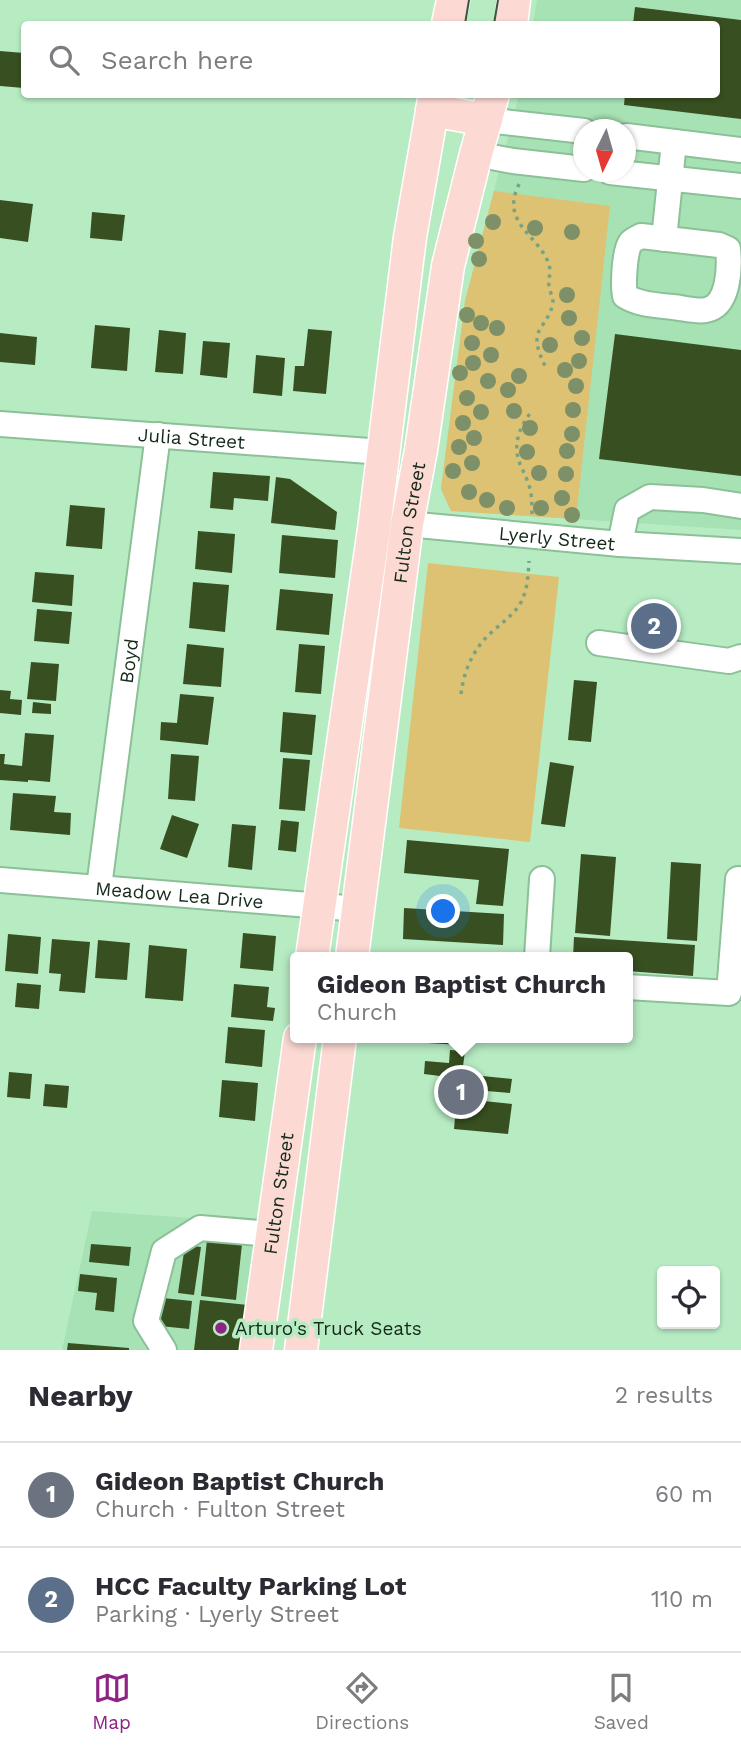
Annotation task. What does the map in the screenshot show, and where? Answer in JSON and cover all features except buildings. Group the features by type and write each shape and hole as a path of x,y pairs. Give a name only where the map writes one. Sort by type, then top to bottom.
{"main road":[{"path":"449,21 453,0"},
{"path":"511,21 514,0"},
{"path":"434,102 489,107"},
{"name":"Fulton Street","path":"313,952 374,529 410,237 434,102"},
{"name":"Fulton Street","path":"353,952 407,524 421,450 448,266 489,107"},
{"path":"426,145 476,154"},
{"name":"Fulton Street","path":"256,1350 299,1043"},
{"path":"302,1350 339,1043"}],"street":[{"path":"489,107 573,128"},
{"path":"636,137 741,150"},
{"path":"664,239 674,142"},
{"path":"476,154 573,168"},
{"path":"636,175 741,186"},
{"path":"641,236 664,239 719,245 727,249 729,258 724,296 718,305 705,310 637,303 625,296 623,286 631,242 641,236"},
{"name":"Julia Street","path":"0,424 383,452"},
{"name":"Boyd","path":"99,887 158,435"},
{"path":"620,544 627,510 650,497 703,500 741,506"},
{"name":"Lyerly Street","path":"374,529 407,524 620,544 741,551"},
{"path":"599,643 729,661 741,657"},
{"path":"537,952 542,879"},
{"path":"633,987 729,993 738,879"},
{"name":"Meadow Lea Drive","path":"0,880 359,909"},
{"path":"164,1350 146,1321 164,1251 200,1228 272,1234"}],"path":[{"path":"519,184 514,200 517,217 550,269 549,287 554,304 538,330 536,339 545,366"},
{"path":"531,523 531,490 516,451 522,425 532,411"},
{"path":"461,694 471,657 490,633 510,617 522,601 528,583 529,561"}],"shaded area":[{"path":"537,0 741,0 741,530 451,511 441,489 465,301 518,98 720,98 720,21 534,21"},
{"path":"494,191 610,206 576,519 451,511 441,489 465,301"},
{"path":"428,563 559,577 530,842 399,828"},
{"path":"92,1211 262,1223 243,1350 62,1350"}],"tram line":[{"path":"466,21 469,0"},
{"path":"494,21 498,0"}],"place":[{"name":"HCC Faculty Parking Lot","path":"654,626"},
{"name":"Gideon Baptist Church","path":"461,1092"},
{"name":"Arturo's Truck Seats","path":"221,1328"}]}
